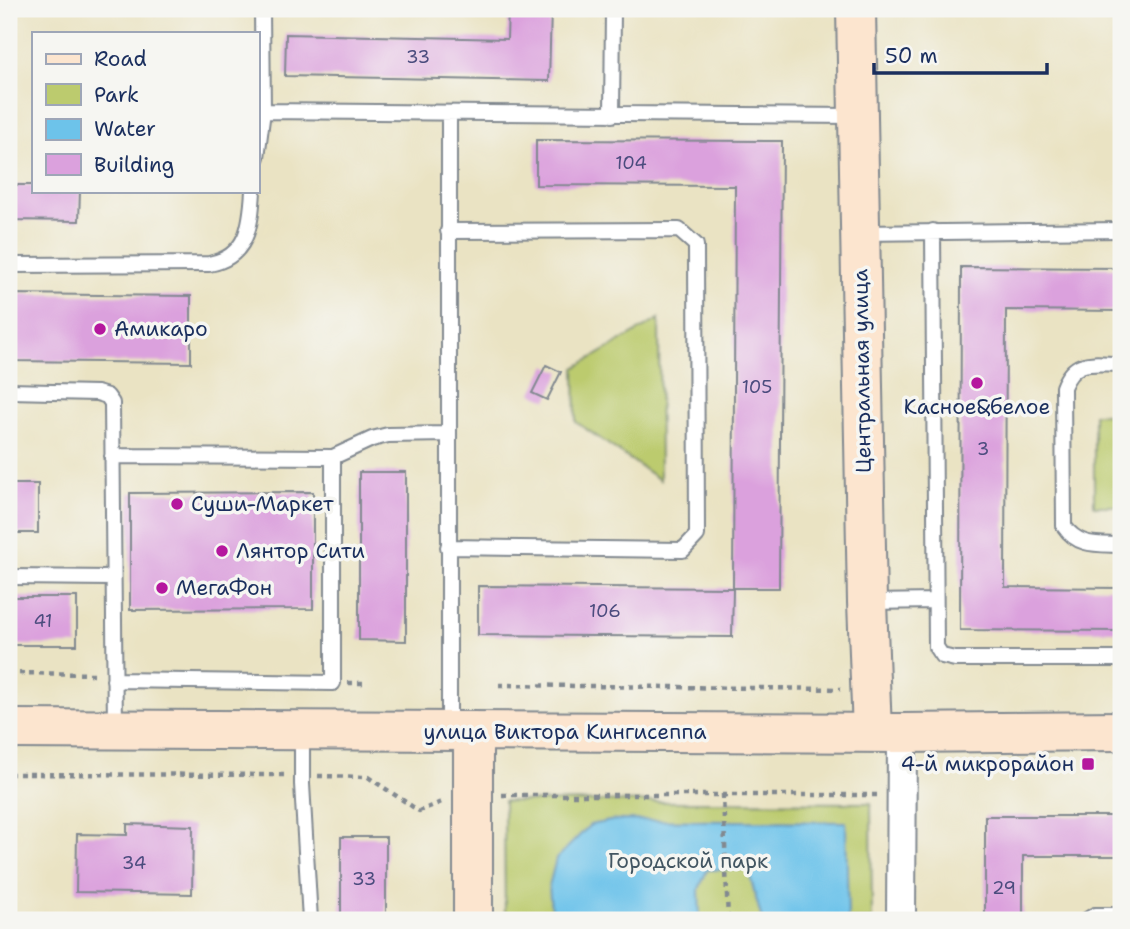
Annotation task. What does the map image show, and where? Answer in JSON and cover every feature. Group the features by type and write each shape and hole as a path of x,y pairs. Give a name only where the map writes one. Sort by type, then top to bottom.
{"street":[{"name":"Центральная улица","path":"856,9 870,689 887,732"},
{"name":"улица Виктора Кингисеппа","path":"9,729 461,732 1121,731"},
{"path":"461,732 473,920"},
{"path":"887,732 901,920"}],"lane":[{"path":"259,145 264,111 262,9"},
{"path":"612,115 613,9"},
{"path":"264,111 857,116"},
{"path":"449,114 448,547 461,732"},
{"path":"9,265 209,264 223,261 232,255 250,228 253,192"},
{"path":"448,231 679,230 696,245 697,535 683,551 448,547"},
{"path":"859,233 1121,230"},
{"path":"933,231 936,647 942,656 955,659 1121,659"},
{"path":"1121,364 1079,364 1068,374 1063,387 1063,526 1071,537 1087,544 1121,545"},
{"path":"9,391 97,393 107,396 112,402 115,731"},
{"path":"112,456 333,457 372,439 388,435 448,434"},
{"path":"114,680 333,683 333,457"},
{"path":"9,577 112,578"},
{"path":"867,602 935,601"},
{"path":"302,730 310,920"},
{"path":"1087,920 1095,915 1121,915"}],"path":[{"path":"9,673 96,673 114,680"},
{"path":"499,685 870,689"},
{"path":"9,774 368,777 419,811 444,801"},
{"path":"723,794 728,920"},
{"path":"497,795 878,795"}],"green space":[{"path":"659,319 660,480 576,422 575,368"},
{"path":"1094,414 1121,414 1121,506 1094,506"},
{"name":"Городской парк","path":"504,801 871,803 872,920 505,920"}],"water":[{"path":"615,820 846,822 848,920 762,920 748,869 707,870 699,889 700,920 552,920 549,886 556,859 590,825"}],"building":[{"path":"508,9 551,9 549,81 285,76 286,34 507,39"},
{"path":"536,140 782,141 779,588 733,588 735,186 536,185"},
{"path":"9,185 32,185 32,192 80,192 79,221 9,220"},
{"path":"961,267 1121,268 1121,311 1006,310 1005,587 1121,588 1121,631 960,630"},
{"name":"Амикаро","path":"9,294 191,296 191,363 9,361"},
{"path":"546,365 561,372 547,400 532,393"},
{"path":"359,472 406,472 406,641 359,640"},
{"path":"9,484 38,484 38,533 9,533"},
{"name":"Лянтор Сити","path":"313,492 313,609 130,610 130,493"},
{"path":"478,586 733,588 732,637 478,635"},
{"path":"9,597 77,597 77,645 9,645"},
{"path":"985,816 1121,816 1121,856 1023,856 1023,920 985,920"},
{"path":"127,824 193,826 192,894 76,892 77,834 127,835"},
{"path":"341,837 386,837 386,920 341,920"}],"place":[{"name":"Амикаро","path":"100,329"},
{"name":"Касное&белое","path":"977,383"},
{"name":"Суши-Маркет","path":"177,504"},
{"name":"Лянтор Сити","path":"222,551"},
{"name":"МегаФон","path":"162,588"},
{"name":"4-й микрорайон","path":"1088,764"}]}
